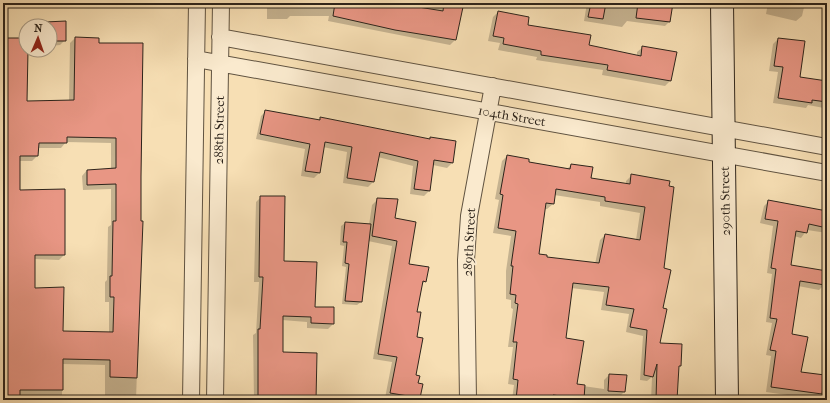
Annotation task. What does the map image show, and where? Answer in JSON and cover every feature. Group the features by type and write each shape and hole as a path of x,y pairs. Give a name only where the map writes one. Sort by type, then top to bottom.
{"street":[{"name":"288th Street","path":"191,400 197,3"},
{"name":"288th Street","path":"215,400 221,3"},
{"name":"290th Street","path":"722,3 728,400"},
{"name":"104th Street","path":"220,37 827,147"},
{"name":"104th Street","path":"196,59 827,173"},
{"name":"289th Street","path":"468,400 466,260 468,216 493,86"},
{"path":"193,258 217,258"}],"building":[{"path":"335,3 394,3 443,11 444,3 463,7 456,40 395,30 333,16"},
{"path":"591,3 606,3 603,19 588,17"},
{"path":"638,3 673,3 670,22 636,18"},
{"path":"498,11 529,17 528,25 591,35 589,45 641,56 642,46 677,52 671,81 607,70 608,65 541,55 541,51 503,44 504,38 493,36"},
{"path":"58,21 66,21 66,41 58,41"},
{"path":"75,37 99,38 99,43 143,43 141,221 143,221 137,378 110,377 110,360 63,359 63,390 20,390 20,400 3,400 3,38 18,38 18,58 28,58 27,101 74,100","holes":["67,137 116,138 116,168 87,170 87,185 116,184 116,221 113,221 112,276 110,276 110,297 114,297 113,332 63,331 64,287 35,288 35,255 65,255 65,189 20,190 20,156 38,156 39,143 67,143"]},
{"path":"778,38 805,41 800,77 827,81 827,102 812,100 812,103 778,98 783,67 774,66"},
{"path":"265,110 320,120 320,117 430,139 430,137 456,141 453,163 434,160 430,191 414,189 418,161 380,152 374,182 347,178 352,147 325,142 320,173 305,171 310,144 260,134"},
{"path":"507,155 529,159 529,162 570,169 571,164 593,167 591,178 630,184 631,174 670,181 669,186 674,187 664,268 671,270 663,308 667,309 660,343 682,344 677,400 656,400 657,364 653,377 644,375 647,330 630,327 634,309 606,305 609,287 573,283 566,338 584,341 577,384 585,385 584,399 553,395 552,400 516,400 518,380 513,379 517,342 513,342 518,304 515,303 516,295 510,294 513,266 511,266 516,231 498,228 503,195 500,194","holes":["556,189 605,197 605,201 645,207 640,240 605,234 599,263 547,257 547,255 539,254 546,203 554,204"]},
{"path":"260,196 285,196 284,261 317,262 315,307 334,307 334,324 311,323 311,317 283,316 283,352 317,353 316,400 258,398 258,329 260,329 263,277 259,277"},
{"path":"377,198 398,199 395,218 416,222 409,264 429,267 426,282 423,281 417,312 421,312 417,337 423,338 416,375 420,376 418,383 423,384 420,398 390,393 397,357 378,354 397,241 372,236"},
{"path":"768,200 827,211 827,228 809,224 807,233 796,231 791,265 827,271 825,285 800,281 792,334 808,337 801,372 825,375 822,394 771,387 776,351 770,350 777,319 770,318 776,269 771,268 778,221 765,219"},
{"path":"345,222 371,224 362,302 345,301 349,264 345,263 347,242 343,242"},
{"path":"609,374 627,375 625,392 608,391"}]}
